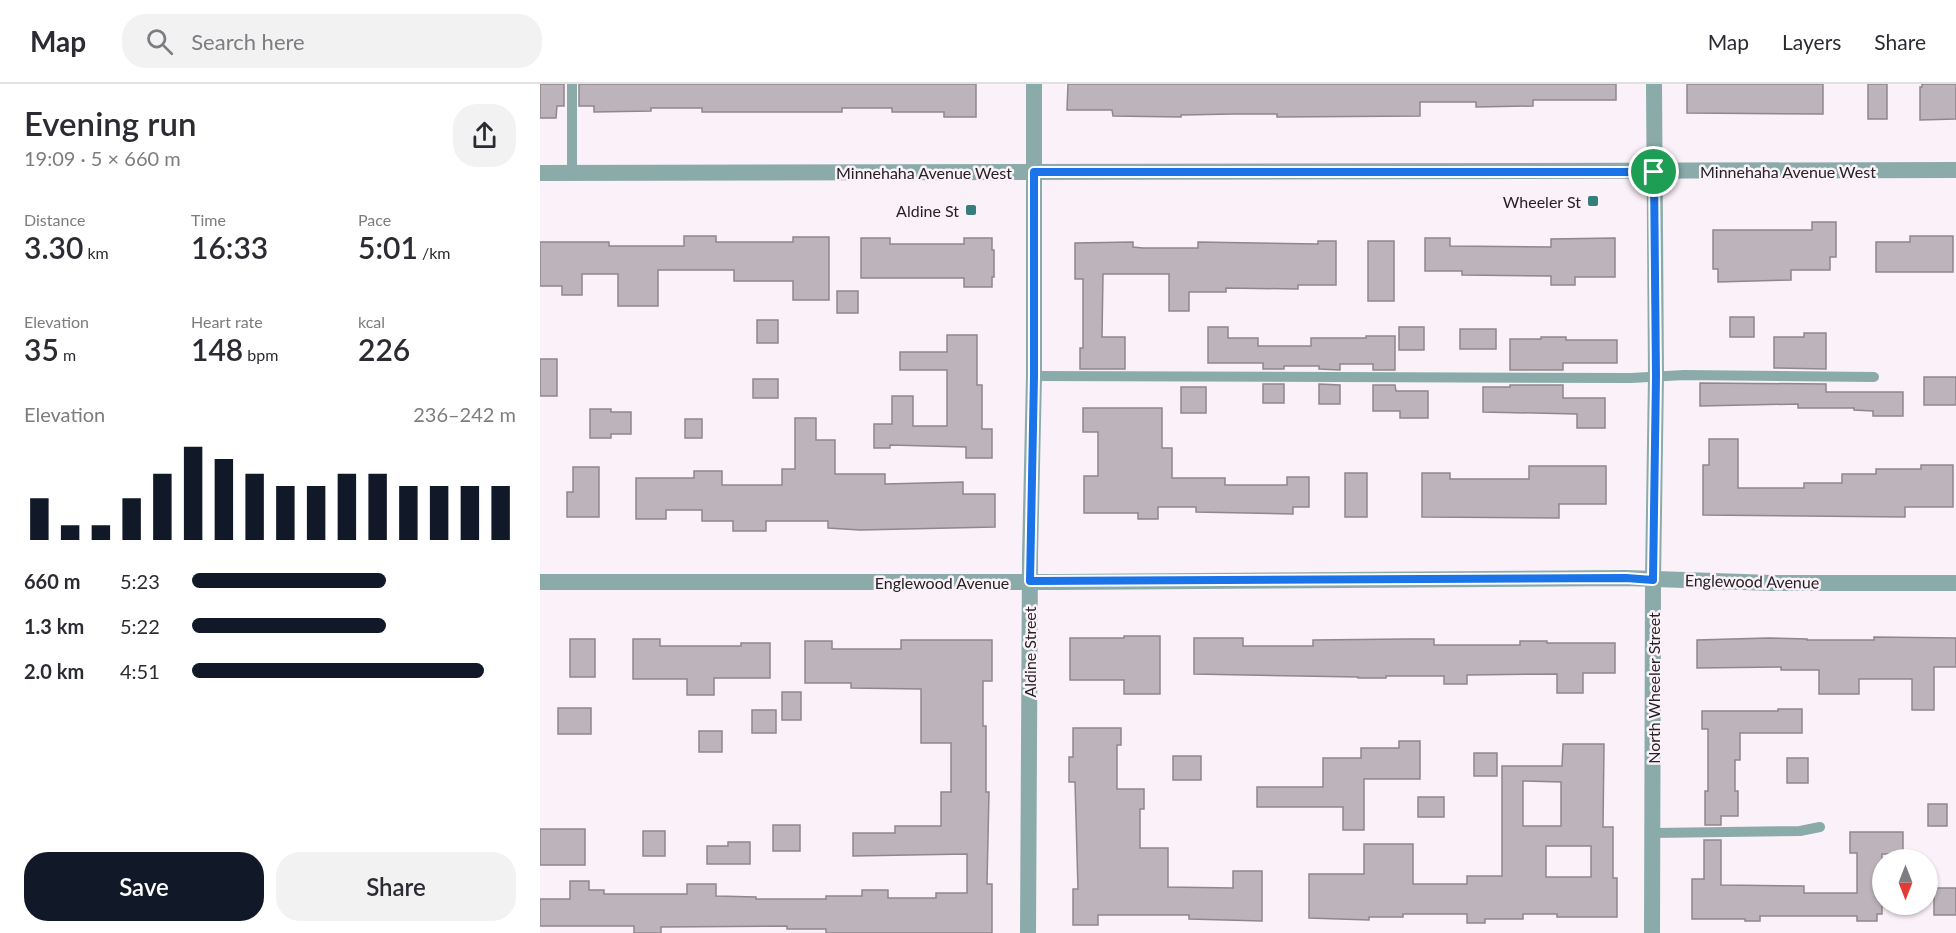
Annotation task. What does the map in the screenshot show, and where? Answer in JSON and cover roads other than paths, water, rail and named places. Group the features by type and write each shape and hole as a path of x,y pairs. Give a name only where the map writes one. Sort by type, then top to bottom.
{"street":[{"name":"Aldine Street","path":"1028,933 1034,376 1034,84"},
{"name":"North Wheeler Street","path":"1652,933 1656,376 1654,84"},
{"name":"Minnehaha Avenue West","path":"540,173 1956,170"},
{"name":"Englewood Avenue","path":"540,582 1614,578 1956,583"}],"lane":[{"path":"572,84 572,172"},
{"path":"1034,376 1874,377"},
{"path":"1653,833 1800,831 1820,827"}],"place":[{"name":"Wheeler St","path":"1593,201"},
{"name":"Aldine St","path":"971,210"}]}
